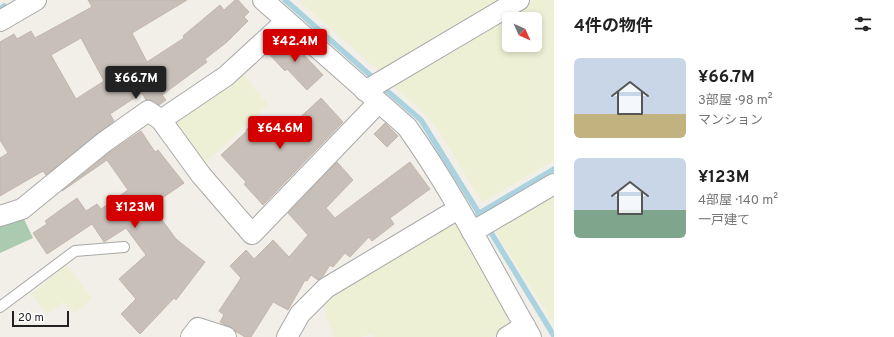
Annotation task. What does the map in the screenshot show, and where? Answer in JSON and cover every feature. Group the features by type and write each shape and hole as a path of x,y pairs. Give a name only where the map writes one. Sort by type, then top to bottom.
{"street":[{"path":"0,21 36,0"},
{"path":"263,0 407,127 424,151 528,331 507,337"},
{"path":"0,216 22,209 103,143 148,111 161,120 201,175 252,234 372,97 519,0"},
{"path":"161,120 226,76 286,21"},
{"path":"472,232 554,184"},
{"path":"287,337 300,314 326,288 458,209"},
{"path":"191,337 198,328 226,337"}],"lane":[{"path":"0,307 75,251 124,247"}],"green space":[{"path":"298,0 501,0 379,71"},
{"path":"534,0 554,0 554,160 482,203 439,131 420,109 390,84 502,19 502,52 542,52 542,12 513,12"},
{"path":"241,71 268,105 201,167 174,127 172,117"},
{"path":"554,192 554,324 496,233 497,226"},
{"path":"22,215 33,238 0,253 0,224"},
{"path":"448,223 457,224 506,312 507,329 493,337 373,337 373,334 361,337 333,337 322,300"},
{"path":"67,265 92,299 74,314 63,302 47,314 31,294"}],"building":[{"path":"88,0 187,0 132,33 147,62 184,38 183,36 220,5 224,10 235,0 238,0 249,12 244,17 248,21 227,42 205,59 207,62 162,95 166,100 159,105 154,101 146,100 142,93 110,114 114,121 46,175 43,171 0,196 0,158 8,153 0,140 0,42 14,34 17,39 31,31 35,38 92,7","holes":["81,38 104,81 76,99 51,55"]},
{"path":"286,36 323,75 307,90 287,69 285,71 268,53"},
{"path":"321,98 343,122 263,205 244,184 246,182 221,155 260,117 279,137"},
{"path":"385,123 398,136 387,147 374,134"},
{"path":"141,131 155,152 158,150 184,183 158,201 161,205 154,209 176,239 205,262 176,300 174,298 140,334 121,314 136,299 119,279 146,255 126,228 104,242 92,224 47,254 33,233 47,224 45,221 77,198 86,211 97,204 101,209 128,190 107,160 62,191 110,152"},
{"path":"337,162 353,180 326,208 335,218 410,162 430,189 390,218 394,224 372,241 369,237 350,257 345,253 333,267 330,265 323,276 318,280 311,275 307,281 305,280 288,310 273,302 251,337 245,337 220,322 224,315 219,311 241,278 230,266 246,250 254,259 273,240 289,257 308,235 288,213"}],"waterway":[{"path":"285,0 370,75"},
{"path":"0,9 4,6"},
{"path":"385,89 421,120 480,215"},
{"path":"478,214 554,169"},
{"path":"490,231 554,336"}]}
